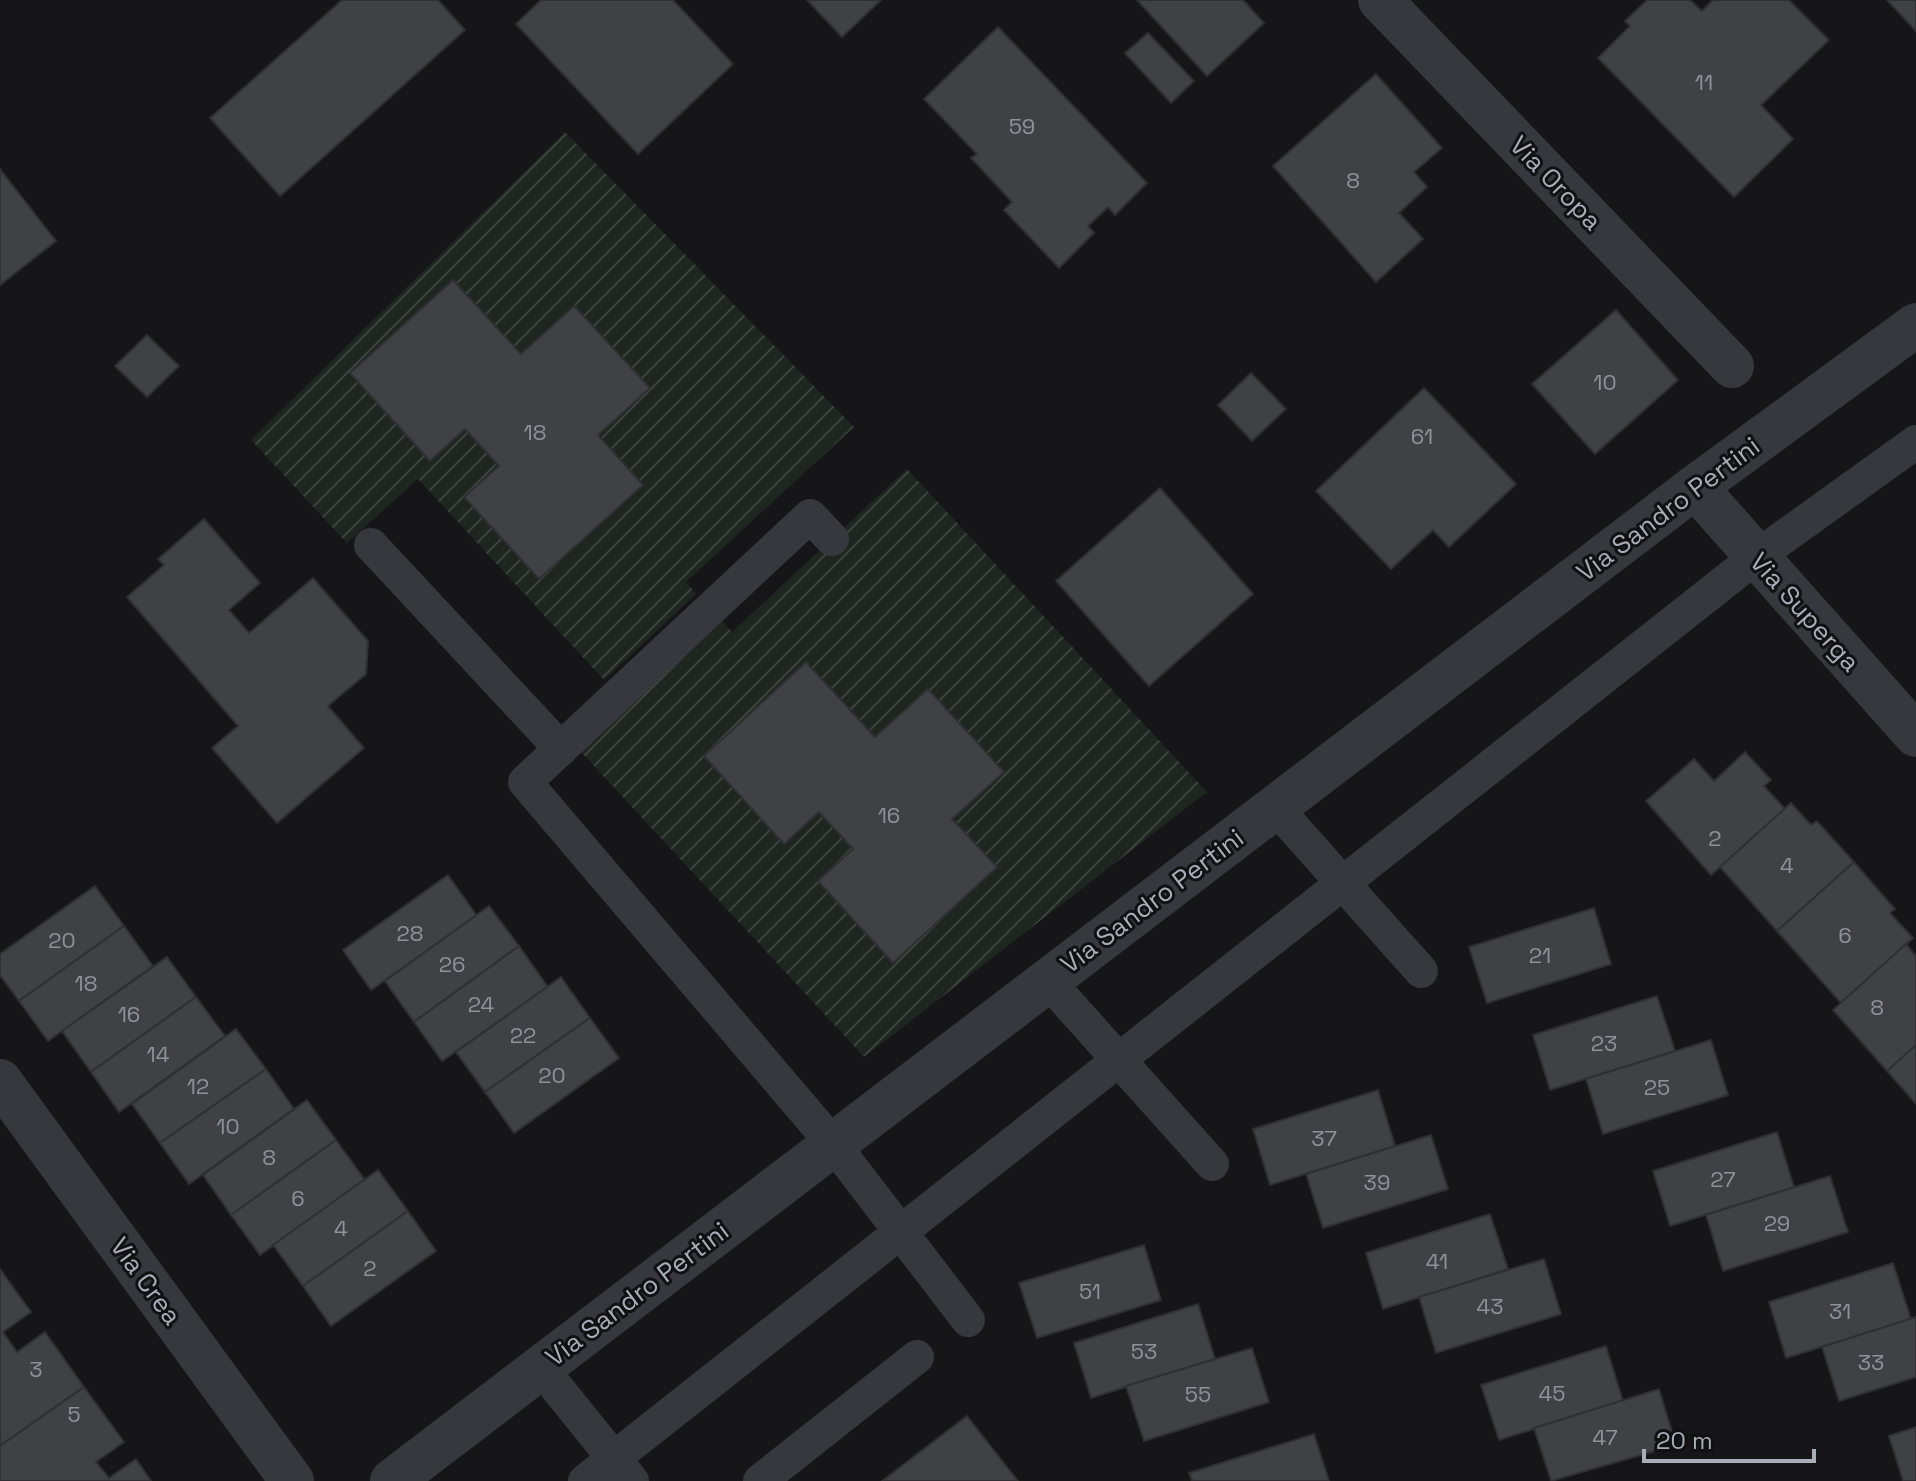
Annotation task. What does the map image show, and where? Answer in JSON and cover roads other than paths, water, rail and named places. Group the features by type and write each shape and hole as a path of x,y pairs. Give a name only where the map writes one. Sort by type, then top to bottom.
{"street":[{"name":"Via Oropa","path":"1380,0 1732,366"},
{"name":"Via Sandro Pertini","path":"392,1481 1695,487 1916,325"},
{"name":"Via Superga","path":"1695,487 1916,735"},
{"name":"Via Crea","path":"0,1081 292,1481"}],"lane":[{"path":"585,1481 623,1470 901,1231 1756,557 1916,442"},
{"path":"832,539 810,516 525,782 834,1145 968,1320"},
{"path":"371,545 561,749"},
{"path":"1275,807 1421,971"},
{"path":"1048,981 1212,1164"},
{"path":"760,1481 917,1357"},
{"path":"541,1368 623,1470"}]}
